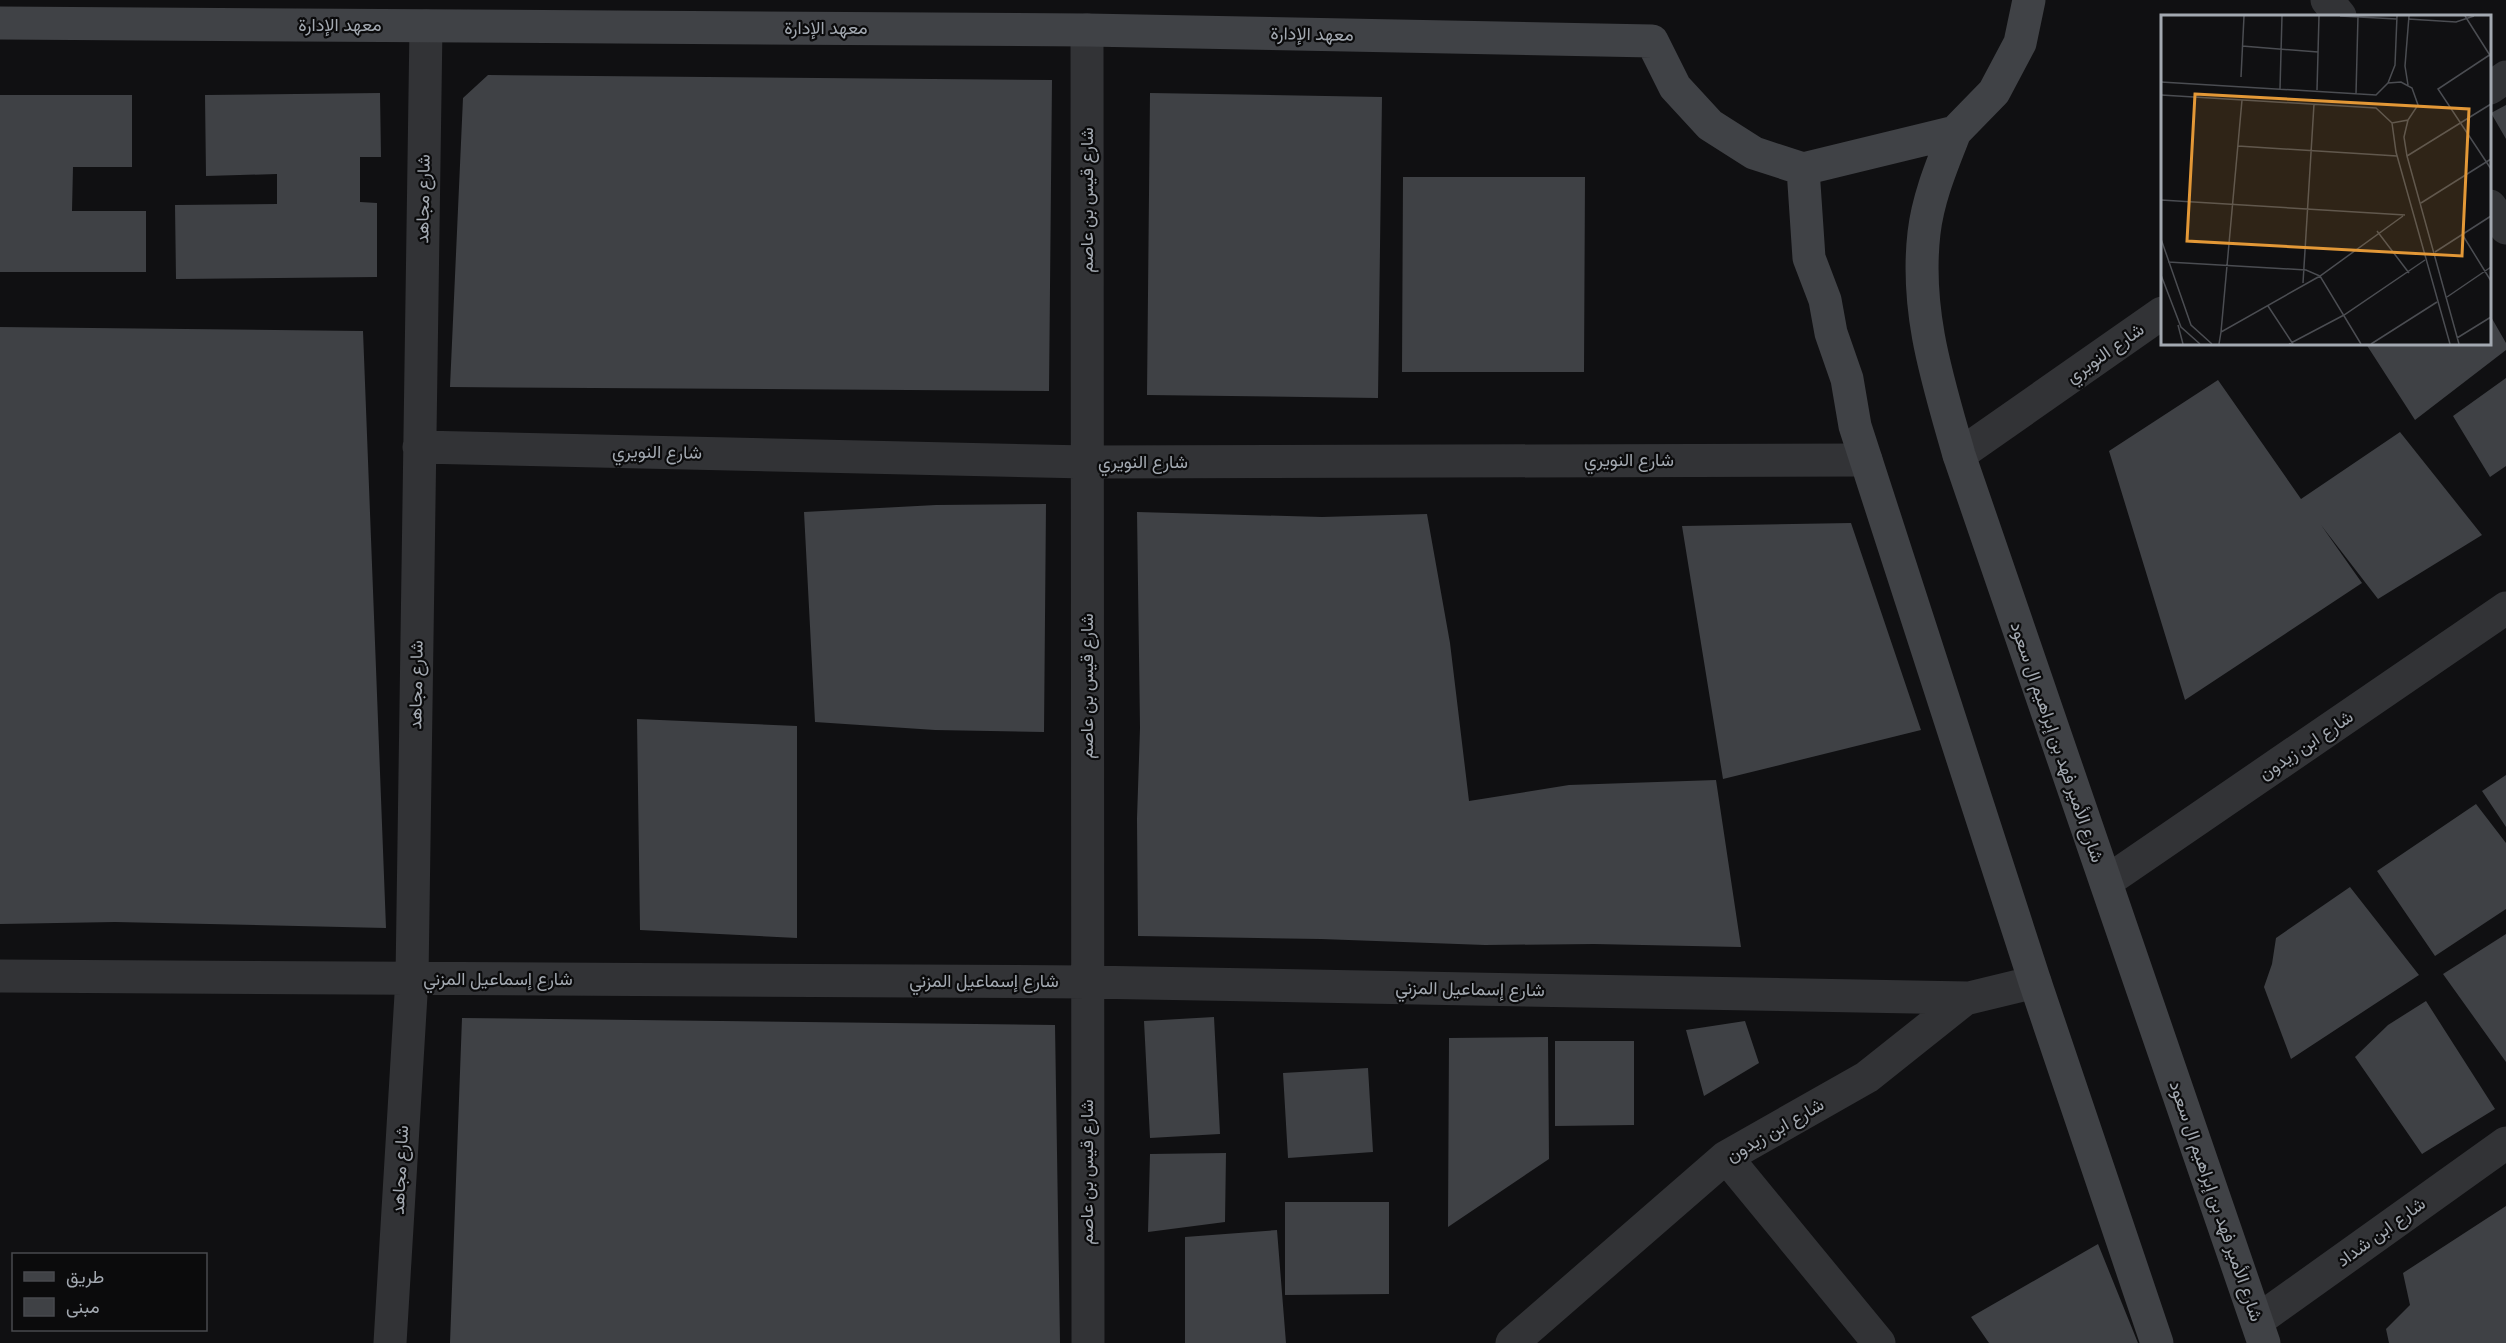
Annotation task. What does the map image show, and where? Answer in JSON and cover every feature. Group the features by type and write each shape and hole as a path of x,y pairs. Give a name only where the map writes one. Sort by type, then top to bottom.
{"main road":[{"name":"شارع الأمير فهد بن إبراهيم ال سعود","path":"2029,0 2020,43 1994,93 1954,132 1936,181 1924,232 1922,285 1927,337 1959,455 2260,1332"},
{"name":"معهد الإدارة","path":"0,23 1087,30 1652,41 1675,87 1710,125 1754,153 1803,169"},
{"path":"1954,132 1803,169 1809,258 1826,300 1832,333 1847,379 1855,426 2035,982 2157,1343"}],"street":[{"path":"2327,0 2339,15"},
{"name":"شارع مجاهد","path":"390,1343 412,978 426,26"},
{"name":"شارع قيس بن عاصم","path":"1087,30 1088,1343"},
{"path":"2491,87 2506,77"},
{"path":"2491,207 2506,228"},
{"name":"شارع النويري","path":"1959,455 2161,314"},
{"name":"شارع النويري","path":"419,447 1087,462 1866,460"},
{"name":"شارع ابن زيدون","path":"2106,882 2506,608"},
{"name":"شارع إسماعيل المزني","path":"0,976 1087,982 1968,998"},
{"name":"شارع ابن زيدون","path":"1512,1343 1726,1157 1867,1077 1968,998 2035,982"},
{"name":"شارع ابن شداد","path":"2260,1332 2504,1148"},
{"path":"1726,1157 1879,1343"}],"building":[{"path":"488,75 1052,80 1049,391 450,387 463,98"},
{"path":"380,93 381,157 360,157 360,202 377,203 377,277 176,279 175,205 277,204 277,174 206,176 205,95"},
{"path":"1150,93 1382,97 1378,398 1147,395"},
{"path":"0,95 132,95 132,167 73,167 72,211 146,211 146,272 0,272"},
{"path":"2506,105 2506,139 2491,113"},
{"path":"1403,177 1585,177 1584,372 1402,372"},
{"path":"2491,317 2506,343 2506,350 2415,420 2367,345 2491,345"},
{"path":"0,327 363,331 386,928 115,922 0,924"},
{"path":"2506,378 2506,466 2490,477 2453,416"},
{"path":"2218,380 2301,499 2400,432 2482,535 2378,599 2321,525 2362,583 2185,700 2109,451"},
{"path":"1046,504 1044,732 935,730 815,722 804,512 936,505"},
{"path":"1137,512 1322,517 1427,514 1450,643 1469,801 1569,785 1716,780 1741,947 1594,944 1485,945 1138,936 1137,819 1140,728"},
{"path":"1851,523 1921,730 1723,779 1682,526"},
{"path":"637,719 797,726 797,938 640,930"},
{"path":"2506,775 2506,827 2482,791"},
{"path":"2476,804 2506,843 2506,909 2435,956 2377,871"},
{"path":"2350,887 2419,975 2291,1059 2264,987 2272,964 2276,938"},
{"path":"2506,934 2506,1062 2443,974"},
{"path":"2426,1001 2495,1109 2422,1154 2355,1057 2388,1025"},
{"path":"1214,1017 1220,1134 1150,1138 1144,1021"},
{"path":"462,1018 1055,1025 1060,1343 450,1343"},
{"path":"1745,1021 1759,1063 1704,1096 1686,1030"},
{"path":"1548,1037 1549,1159 1448,1227 1449,1038"},
{"path":"1555,1041 1634,1041 1634,1125 1555,1126"},
{"path":"1368,1068 1373,1152 1288,1158 1283,1073"},
{"path":"1226,1153 1225,1222 1148,1232 1150,1154"},
{"path":"1285,1202 1389,1202 1389,1294 1285,1295"},
{"path":"2506,1206 2506,1343 2389,1343 2386,1329 2410,1305 2403,1273"},
{"path":"1277,1230 1286,1343 1185,1343 1185,1237"},
{"path":"2098,1244 2138,1343 1989,1343 1971,1317"}]}
